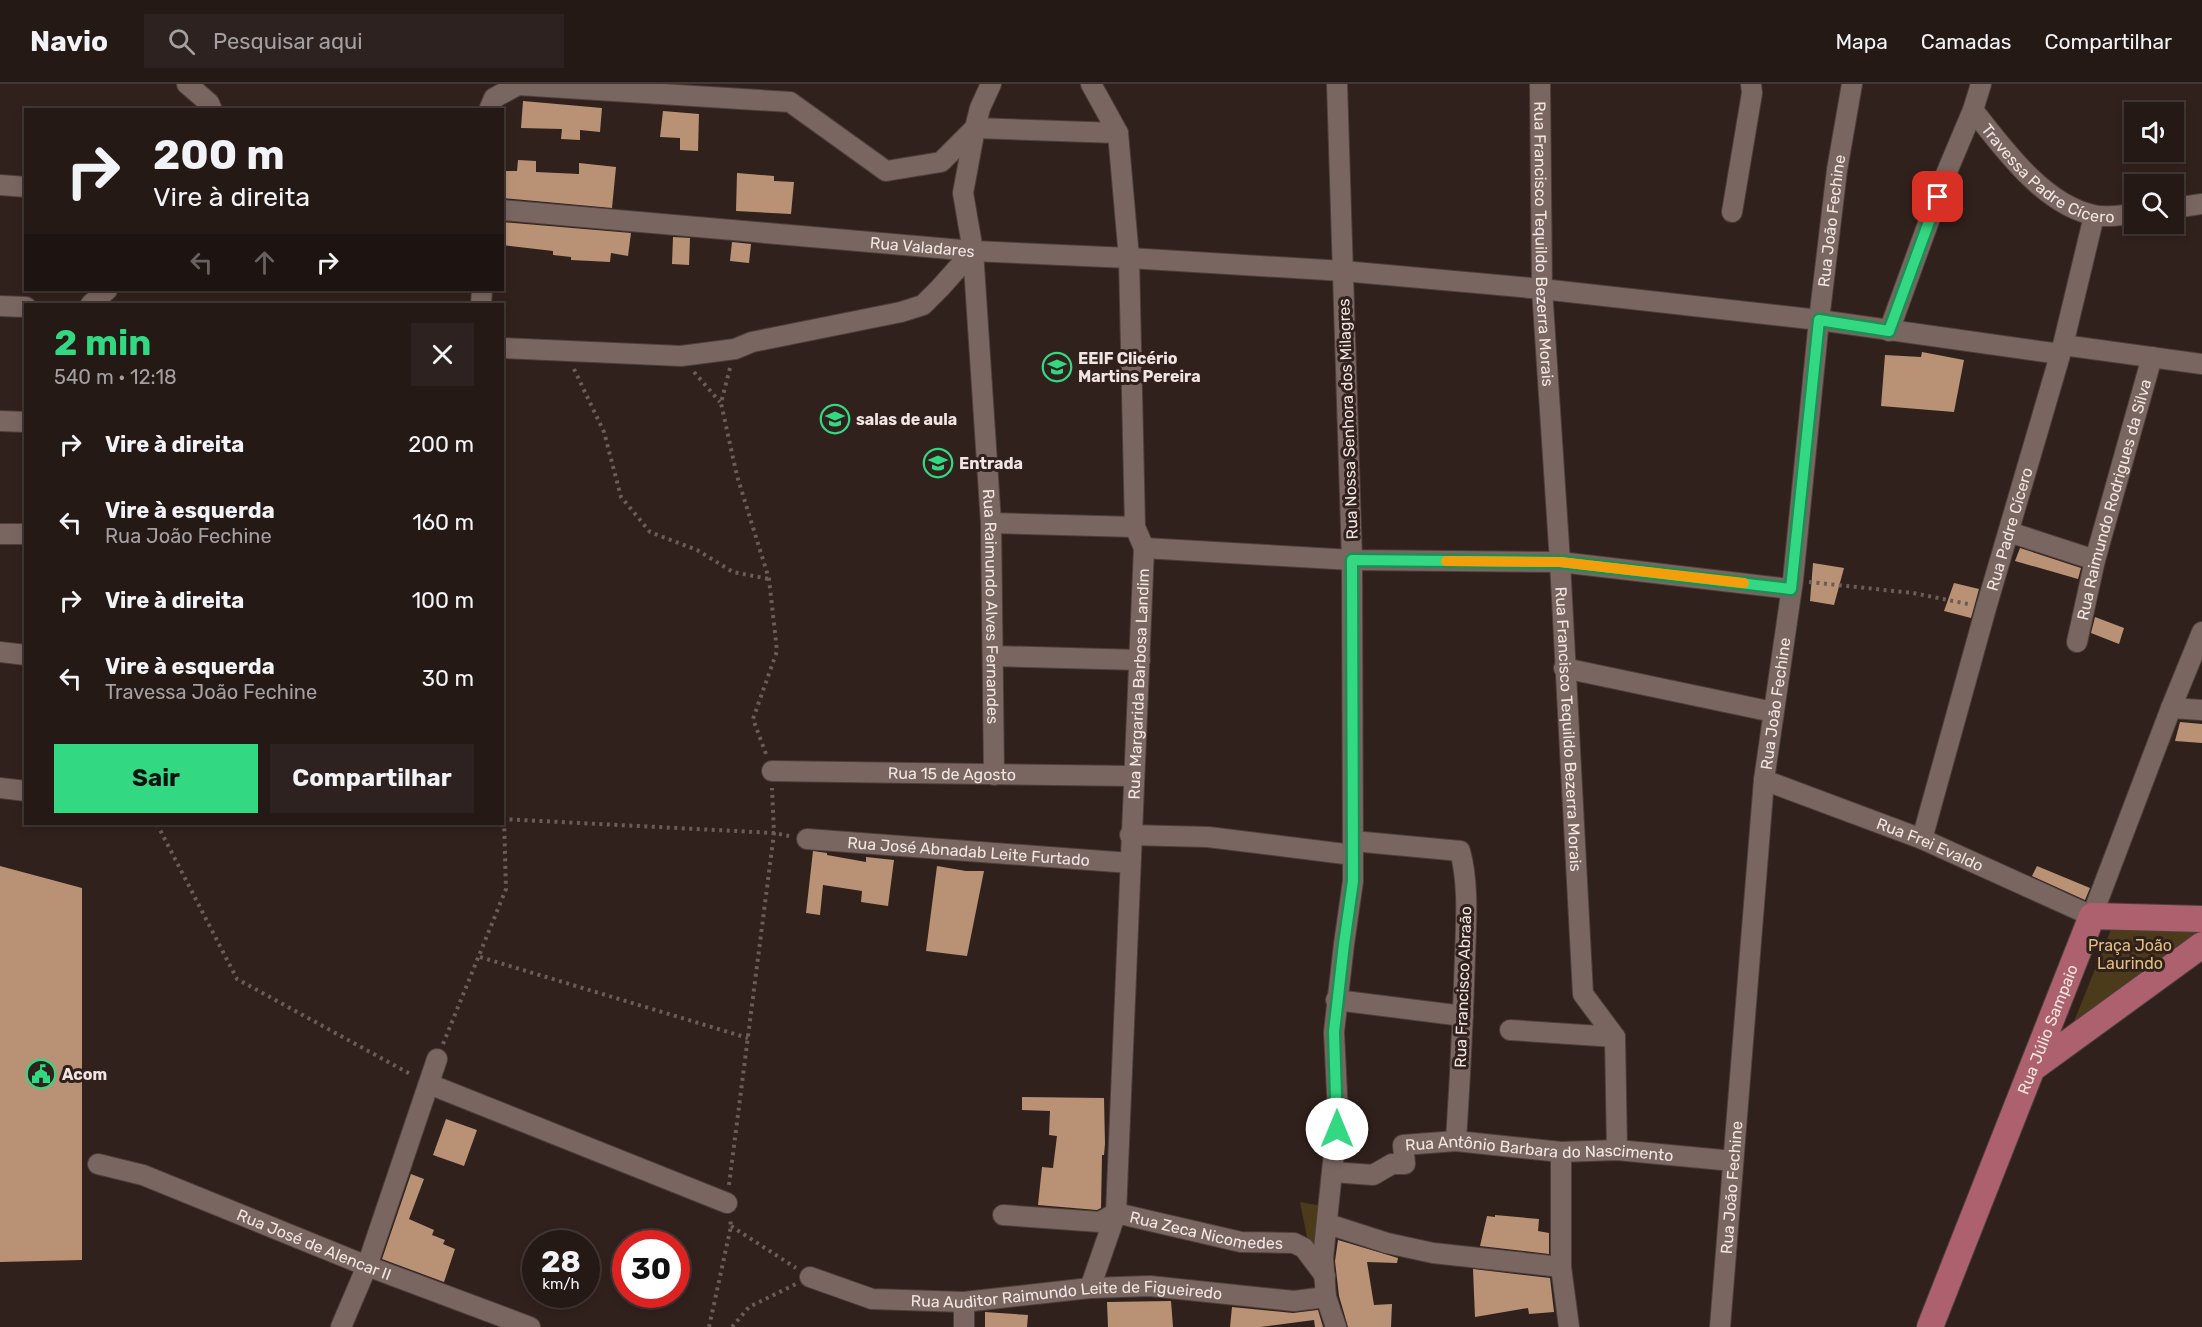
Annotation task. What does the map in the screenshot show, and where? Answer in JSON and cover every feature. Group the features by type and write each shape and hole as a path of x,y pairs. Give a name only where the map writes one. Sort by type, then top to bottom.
{"main road":[{"path":"2092,916 2202,919"},
{"name":"Rua Júlio Sampaio","path":"1930,1327 2092,916"},
{"path":"2033,1068 2202,945"}],"street":[{"path":"187,84 209,103 211,108"},
{"name":"Rua Raimundo Alves Fernandes","path":"991,84 980,108 963,193 973,251 991,523 994,774"},
{"name":"Rua Margarida Barbosa Landim","path":"1090,1288 1116,1213 1130,835 1144,548 1135,527 1129,258 1118,133 1091,84"},
{"name":"Rua Nossa Senhora dos Milagres","path":"1336,1327 1326,1297 1323,1258 1338,1114 1334,1032 1336,1000 1353,881 1352,560 1337,84"},
{"name":"Rua Francisco Tequildo Bezerra Morais","path":"1540,84 1542,289 1560,562 1583,994 1615,1037"},
{"path":"1732,212 1752,93 1751,84"},
{"name":"Rua João Fechine","path":"1720,1327 1764,780 1792,585 1837,170 1852,84"},
{"path":"1889,331 1981,84"},
{"path":"490,108 494,98 518,85 790,102 886,171 940,162 975,128 1118,133"},
{"name":"Travessa Padre Cícero","path":"1973,110 2034,182 2069,206 2094,216 2124,214"},
{"path":"0,185 24,187"},
{"path":"2184,207 2202,204"},
{"name":"Rua Valadares","path":"504,210 973,251 1343,271 1542,289 1819,320 1889,331 2202,364"},
{"name":"Rua Padre Cícero","path":"1922,839 2061,350 2094,216"},
{"path":"504,348 681,357 735,349 752,342 901,312 923,304 973,251"},
{"path":"91,303 106,291"},
{"path":"0,306 24,307"},
{"name":"Rua Raimundo Rodrigues da Silva","path":"2077,642 2095,560 2152,357"},
{"path":"0,421 24,422"},
{"path":"991,523 1135,527"},
{"path":"2009,532 2095,560"},
{"path":"0,534 24,534"},
{"path":"1144,548 1352,560 1560,562 1792,585"},
{"name":"Rua Júlio Sampaio","path":"2092,916 2202,632"},
{"path":"0,652 24,655"},
{"path":"993,656 1140,660"},
{"path":"1564,668 1773,712"},
{"path":"2171,708 2202,710"},
{"name":"Rua 15 de Agosto","path":"772,771 1133,776"},
{"name":"Rua Frei Evaldo","path":"1764,780 1922,839 2092,916"},
{"path":"0,788 24,791"},
{"path":"1130,835 1208,837 1353,848"},
{"name":"Rua José Abnadab Leite Furtado","path":"807,839 1130,862"},
{"name":"Rua Francisco Abraão","path":"1353,848 1460,850 1464,865 1466,912 1456,1141"},
{"path":"1336,1000 1463,1016"},
{"path":"1510,1030 1615,1037 1617,1150"},
{"path":"341,1327 368,1266 437,1059"},
{"path":"429,1084 727,1203"},
{"name":"Rua Antônio Barbara do Nascimento","path":"1333,1172 1373,1175 1392,1164 1405,1164 1403,1145 1456,1141 1561,1152 1617,1150 1733,1161"},
{"path":"1561,1152 1561,1267 1569,1327"},
{"name":"Rua José de Alencar II","path":"98,1164 143,1175 368,1266 530,1327"},
{"name":"Rua Zeca Nicomedes","path":"1003,1215 1100,1222 1116,1213 1241,1242 1294,1243 1304,1248 1325,1276"},
{"path":"1328,1224 1387,1243 1433,1253 1561,1267"},
{"name":"Rua Auditor Raimundo Leite de Figueiredo","path":"810,1277 872,1299 964,1302 1090,1288 1150,1286 1294,1301 1326,1297"},
{"path":"964,1302 964,1327"}],"path":[{"path":"709,1327 731,1226 727,1203 774,833 772,771 753,719 777,651 769,579 737,476 721,403 735,349"},
{"path":"566,351 604,432 621,497 650,532 697,550 733,572 769,579"},
{"path":"681,357 721,403"},
{"path":"1792,585 1913,593 1986,608"},
{"path":"504,819 774,833 807,839"},
{"path":"158,825 237,979 429,1084"},
{"path":"437,1059 506,889 503,825"},
{"path":"480,957 748,1038"},
{"path":"731,1226 810,1277"},
{"path":"732,1327 749,1306 810,1277"}],"green space":[{"name":"Praça João Laurindo","path":"2112,927 2202,930 2202,934 2069,1034"},
{"path":"1300,1202 1323,1206 1317,1249 1310,1252"}],"building":[{"path":"523,101 602,108 600,132 580,130 580,140 561,139 562,129 521,128"},
{"path":"663,111 699,114 698,151 680,150 680,138 660,137"},
{"path":"518,160 536,161 536,172 579,174 579,163 616,167 612,208 504,198 504,171 517,171"},
{"path":"737,173 774,176 774,181 794,182 791,214 736,211"},
{"path":"504,222 631,233 628,256 611,253 610,262 571,260 571,257 553,255 553,251 504,245"},
{"path":"673,237 690,238 689,265 672,264"},
{"path":"732,242 751,244 749,263 730,261"},
{"path":"1922,352 1964,360 1954,412 1881,406 1885,355 1921,357"},
{"path":"2020,548 2081,568 2078,579 2015,561"},
{"path":"1813,563 1844,568 1834,605 1810,601"},
{"path":"1954,583 1979,589 1971,618 1944,611"},
{"path":"2095,617 2124,628 2119,644 2091,633"},
{"path":"2180,722 2202,724 2202,743 2175,741"},
{"path":"813,851 866,862 866,857 894,860 888,906 861,902 862,891 823,885 820,915 806,913"},
{"name":"Acom","path":"0,866 82,888 82,1260 0,1262"},
{"path":"937,866 966,871 984,871 967,956 926,951"},
{"path":"2037,866 2090,888 2085,900 2032,876"},
{"path":"1022,1097 1104,1098 1105,1144 1104,1155 1102,1155 1101,1208 1097,1210 1038,1205 1042,1167 1053,1168 1057,1136 1049,1135 1050,1111 1022,1110"},
{"path":"446,1119 477,1130 464,1166 433,1155"},
{"path":"411,1174 424,1179 409,1219 434,1230 432,1235 445,1240 443,1244 455,1249 444,1282 382,1259"},
{"path":"1495,1215 1539,1219 1538,1231 1549,1233 1549,1254 1480,1246 1487,1216 1495,1217"},
{"path":"1338,1240 1398,1258 1397,1263 1367,1262 1374,1305 1392,1304 1391,1327 1348,1327 1339,1296 1335,1261"},
{"path":"1473,1269 1550,1278 1554,1312 1529,1314 1528,1308 1475,1317"},
{"path":"1171,1301 1173,1327 1108,1327 1107,1302"},
{"path":"1232,1307 1293,1313 1318,1310 1323,1327 1315,1327 1314,1320 1260,1327 1230,1327"},
{"path":"985,1312 1028,1315 1027,1327 985,1327"}],"slow traffic":[{"path":"1446,561 1560,562 1744,583"}],"place":[{"name":"EEIF Clicério Martins Pereira","path":"1057,367"},
{"name":"salas de aula","path":"835,419"},
{"name":"Entrada","path":"938,463"},
{"name":"Acom","path":"41,1074"}],"route":[{"path":"1337,1129 1334,1032 1336,1000 1353,881 1352,560 1560,562 1791,589 1819,320 1889,331 1938,197"}]}
